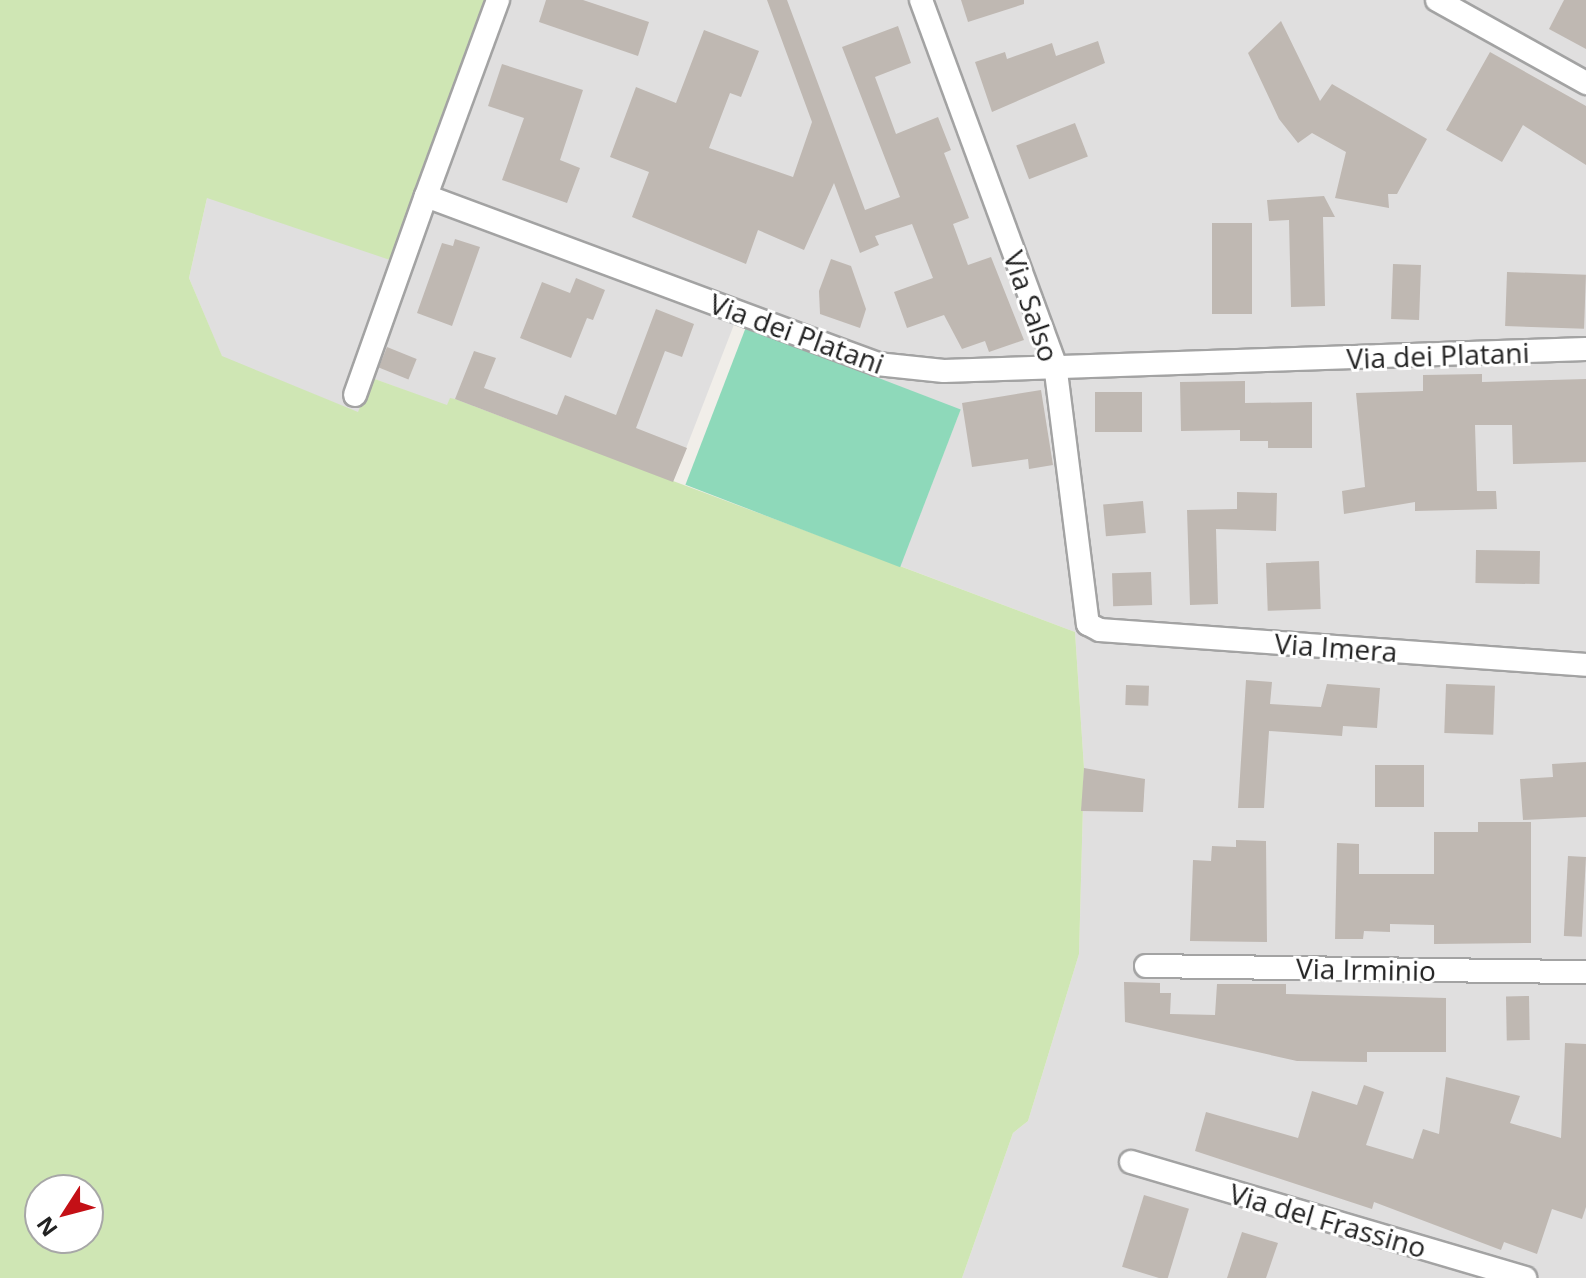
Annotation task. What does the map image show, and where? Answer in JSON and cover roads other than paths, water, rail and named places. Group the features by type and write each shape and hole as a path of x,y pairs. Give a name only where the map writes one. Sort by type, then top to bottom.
{"street":[{"path":"355,395 498,0"},
{"name":"Via Salso","path":"921,0 1055,364 1088,624"},
{"path":"1437,0 1586,83"},
{"name":"Via dei Platani","path":"426,196 877,364 944,371 1055,364 1586,349"},
{"name":"Via Imera","path":"1088,624 1100,630 1586,665"},
{"name":"Via Irminio","path":"1146,966 1586,972"},
{"name":"Via del Frassino","path":"1131,1162 1525,1278"}]}
